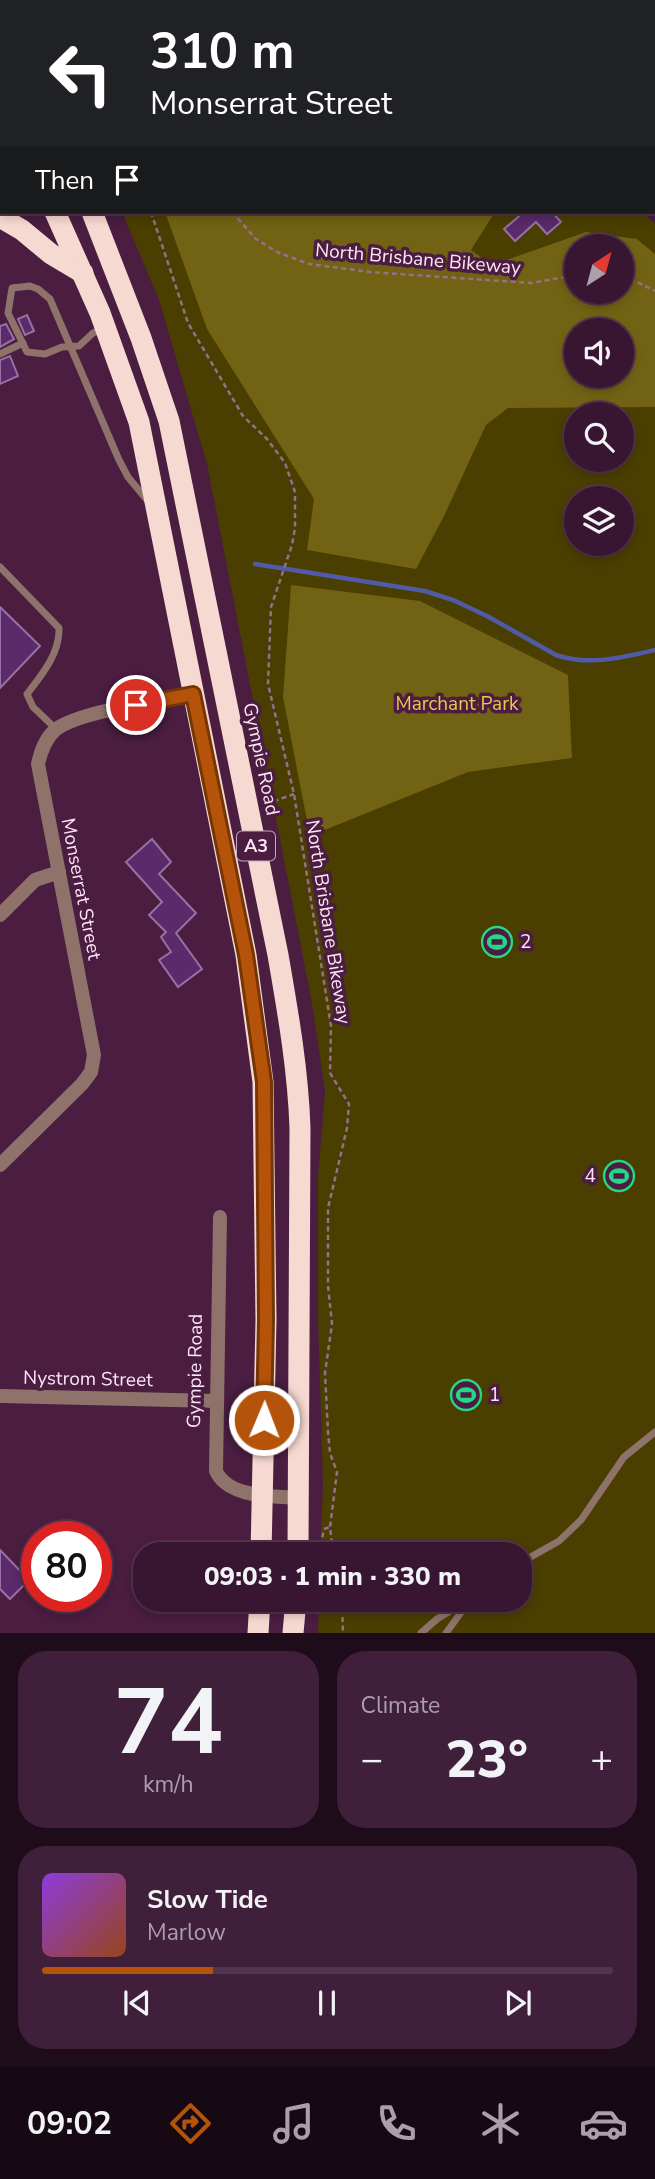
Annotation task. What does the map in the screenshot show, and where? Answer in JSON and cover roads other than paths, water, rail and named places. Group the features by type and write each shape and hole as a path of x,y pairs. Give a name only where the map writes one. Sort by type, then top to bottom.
{"highway":[{"name":"A3","path":"56,214 105,328 139,422 246,955 264,1082 266,1320 261,1542"},
{"name":"Gympie Road","path":"93,214 141,338 169,421 278,955 293,1041 299,1083 300,1128 298,1542"},
{"path":"0,217 22,230 51,254 83,273"},
{"path":"258,1633 259,1612"},
{"path":"293,1633 295,1612"}],"street":[{"path":"56,729 79,718 193,694"},
{"name":"Monserrat Street","path":"0,1165 82,1084 91,1072 94,1055 38,764 43,745 56,729"},
{"path":"0,915 35,880 59,872"},
{"name":"Gympie Road","path":"220,1217 216,1471 229,1487 262,1495 299,1498"},
{"name":"Nystrom Street","path":"0,1396 218,1401"}],"lane":[{"path":"105,328 93,333 79,346 70,347 62,347 45,354 27,352 8,313 12,288 30,286 45,293 50,299 70,347 119,460 128,477 140,489 159,518"},
{"path":"0,354 23,343"},
{"path":"0,567 59,628 55,651 41,677 27,694 33,708 56,729"},
{"path":"532,1556 559,1541 574,1527 625,1457 655,1432"},
{"path":"421,1633 449,1612"},
{"path":"446,1633 461,1612"}],"waterway":[{"path":"255,564 425,591 453,600 556,655 568,658 605,660 655,650"}],"place":[{"name":"2","path":"497,942"},
{"name":"4","path":"619,1176"},
{"name":"1","path":"466,1395"}],"park label":[{"name":"Marchant Park","path":"457,704"}]}
